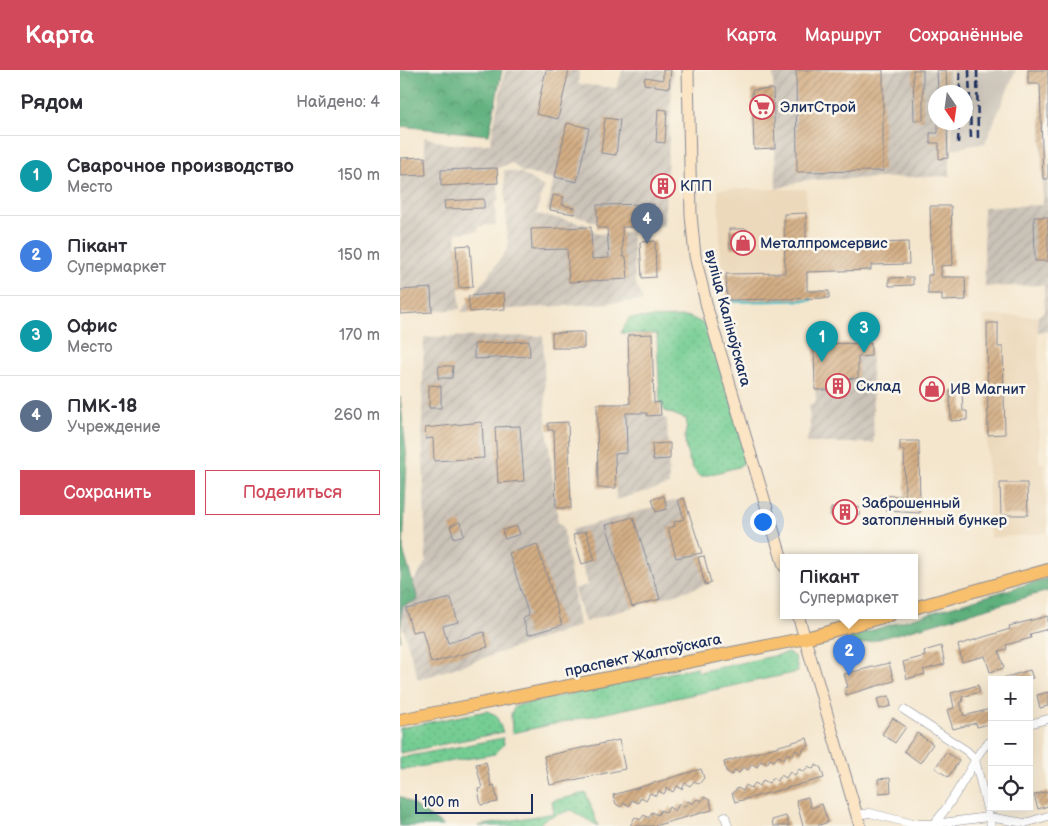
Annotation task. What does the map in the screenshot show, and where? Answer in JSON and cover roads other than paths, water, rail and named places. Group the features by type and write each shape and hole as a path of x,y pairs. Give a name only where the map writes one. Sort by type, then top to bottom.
{"main road":[{"path":"918,607 1048,570"},
{"name":"праспект Жалтоўскага","path":"400,720 806,638 875,619"}],"street":[{"name":"вуліца Каліноўскага","path":"688,70 691,215 695,256 708,311 780,554"},
{"path":"799,619 858,820 870,812 913,824 934,824 988,817 1025,823 1048,816"},
{"path":"904,710 967,751 975,759 991,826"},
{"path":"1033,723 1048,719"},
{"path":"934,824 966,777 975,759 988,743"},
{"path":"726,816 728,826"}],"waterway":[{"path":"723,302 811,300 811,295"}],"railway":[{"path":"960,70 960,85"},
{"path":"969,70 971,139"},
{"path":"977,70 978,139"},
{"path":"958,143 959,130"}],"place":[{"name":"ЭлитСтрой","path":"762,107"},
{"name":"КПП","path":"663,186"},
{"name":"Металпромсервис","path":"743,243"},
{"name":"ПМК-18","path":"647,244"},
{"name":"Офис","path":"864,353"},
{"name":"Сварочное производство","path":"822,362"},
{"name":"Склад","path":"838,386"},
{"name":"ИВ Магнит","path":"932,389"},
{"name":"Заброшенный затопленный бункер","path":"845,512"},
{"name":"Пікант","path":"849,676"}]}
